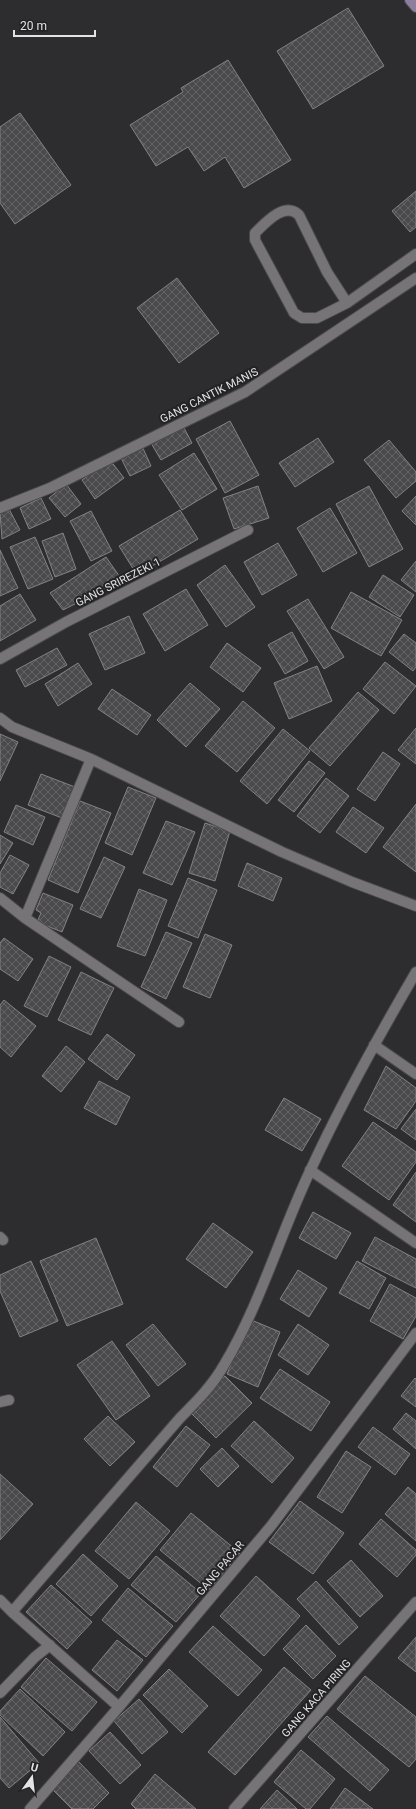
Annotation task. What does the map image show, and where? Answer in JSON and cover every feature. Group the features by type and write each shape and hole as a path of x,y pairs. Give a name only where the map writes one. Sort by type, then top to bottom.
{"street":[{"path":"410,0 416,7"},
{"path":"347,303 327,272 299,215 294,210 286,210 277,214 254,233 254,240 294,313 302,318 317,318 347,303 416,254"},
{"name":"GANG CANTIK MANIS","path":"0,508 50,488 245,392 416,278"},
{"name":"GANG SRIREZEKI 1","path":"0,658 66,622 248,530"},
{"path":"0,718 12,727 91,759 282,852 352,882 416,906"},
{"path":"25,918 91,759"},
{"path":"0,898 25,918 179,1022"},
{"path":"12,1612 199,1398 224,1366 260,1294 310,1170 374,1045 416,972"},
{"path":"374,1045 416,1074"},
{"path":"310,1170 416,1243"},
{"name":"GANG PACAR","path":"30,1809 119,1707 271,1526 416,1333"},
{"path":"0,1600 119,1707"},
{"name":"GANG KACA PIRING","path":"234,1809 416,1602"},
{"path":"0,1693 35,1657 50,1645"}],"building":[{"path":"348,8 384,66 313,109 277,51"},
{"path":"228,60 291,160 244,188 225,157 204,171 188,147 156,166 130,125 183,92 181,88"},
{"path":"20,113 71,185 15,224 0,203 0,127"},
{"path":"416,191 416,227 410,232 392,211"},
{"path":"177,278 219,333 179,363 137,308"},
{"path":"230,421 259,475 225,493 196,439"},
{"path":"183,426 192,443 161,460 151,443"},
{"path":"318,438 334,462 295,487 279,463"},
{"path":"389,440 416,472 416,481 396,498 364,460"},
{"path":"142,446 151,466 130,476 120,456"},
{"path":"194,453 217,489 182,510 159,475"},
{"path":"110,460 124,478 95,499 82,480"},
{"path":"66,484 81,504 65,517 49,498"},
{"path":"258,486 269,518 234,529 223,498"},
{"path":"369,486 403,549 369,567 336,504"},
{"path":"416,496 416,525 402,511"},
{"path":"41,498 51,519 29,529 20,508"},
{"path":"330,508 357,553 323,572 297,528"},
{"path":"9,509 20,530 2,539 0,513"},
{"path":"180,510 198,539 137,575 119,546"},
{"path":"91,511 112,551 91,561 70,521"},
{"path":"63,533 76,569 55,577 42,541"},
{"path":"35,537 53,579 28,589 10,547"},
{"path":"278,543 297,575 262,595 244,562"},
{"path":"0,550 18,588 0,596"},
{"path":"106,557 122,580 63,610 50,593"},
{"path":"416,561 416,592 401,580"},
{"path":"225,565 255,607 226,627 197,585"},
{"path":"383,575 414,595 400,617 369,597"},
{"path":"186,589 208,625 165,651 143,614"},
{"path":"351,592 402,620 381,656 331,628"},
{"path":"20,594 36,620 0,641 0,606"},
{"path":"308,599 344,657 324,669 287,611"},
{"path":"129,616 145,653 105,670 89,634"},
{"path":"292,632 308,661 285,674 268,645"},
{"path":"404,634 416,643 416,667 413,671 389,652"},
{"path":"227,643 261,668 243,692 210,667"},
{"path":"57,648 67,665 25,687 16,670"},
{"path":"385,662 416,686 394,714 363,689"},
{"path":"78,663 92,684 58,706 45,684"},
{"path":"317,666 332,701 289,719 274,683"},
{"path":"190,683 220,709 186,747 157,720"},
{"path":"112,689 151,715 137,735 98,709"},
{"path":"358,692 379,710 330,766 309,748"},
{"path":"243,701 275,728 237,772 205,746"},
{"path":"416,728 416,764 398,750"},
{"path":"283,729 310,751 267,804 240,781"},
{"path":"0,734 18,742 0,781"},
{"path":"383,752 400,764 375,801 357,789"},
{"path":"309,761 325,773 294,812 278,800"},
{"path":"41,774 75,787 62,818 28,805"},
{"path":"326,778 349,796 320,833 297,816"},
{"path":"128,787 156,798 132,855 105,843"},
{"path":"80,801 111,813 78,893 48,880"},
{"path":"416,804 416,872 383,847"},
{"path":"16,805 45,817 33,845 4,832"},
{"path":"353,807 384,828 366,853 336,832"},
{"path":"166,821 195,832 172,885 143,873"},
{"path":"205,823 230,831 215,881 189,873"},
{"path":"0,835 13,843 0,864"},
{"path":"10,855 29,865 13,894 0,887 0,873"},
{"path":"104,857 125,867 101,918 80,909"},
{"path":"247,863 282,878 273,901 238,886"},
{"path":"188,878 217,890 198,938 168,926"},
{"path":"139,889 167,900 145,956 117,946"},
{"path":"43,893 73,905 62,932 37,922 41,913 36,910"},
{"path":"166,932 192,943 166,999 141,987"},
{"path":"205,934 232,945 210,998 183,987"},
{"path":"4,938 33,959 18,981 0,969 0,943"},
{"path":"49,956 71,967 47,1017 24,1006"},
{"path":"81,972 114,988 91,1035 58,1020"},
{"path":"4,1000 36,1026 11,1057 0,1047 0,1005"},
{"path":"107,1034 135,1055 117,1080 88,1059"},
{"path":"66,1046 85,1062 61,1092 42,1076"},
{"path":"386,1066 416,1088 416,1101 396,1129 364,1110"},
{"path":"99,1081 130,1097 116,1125 84,1108"},
{"path":"284,1098 321,1119 302,1151 265,1130"},
{"path":"416,1109 416,1140 401,1129"},
{"path":"373,1122 416,1152 416,1162 389,1200 342,1166"},
{"path":"416,1172 416,1222 393,1205"},
{"path":"313,1212 351,1233 336,1259 299,1238"},
{"path":"213,1223 253,1252 226,1288 186,1259"},
{"path":"375,1237 416,1259 416,1288 362,1261"},
{"path":"96,1238 123,1304 67,1326 40,1261"},
{"path":"31,1261 58,1321 20,1337 0,1291 0,1275"},
{"path":"357,1261 386,1278 369,1309 339,1293"},
{"path":"298,1270 327,1288 309,1317 280,1299"},
{"path":"390,1284 416,1298 416,1316 403,1339 370,1321"},
{"path":"249,1319 280,1332 258,1387 227,1374"},
{"path":"153,1324 186,1364 158,1386 126,1345"},
{"path":"298,1324 329,1345 308,1375 278,1355"},
{"path":"112,1341 150,1396 116,1420 77,1365"},
{"path":"280,1369 330,1402 311,1431 260,1398"},
{"path":"225,1376 252,1403 216,1438 190,1412"},
{"path":"415,1378 416,1379 416,1407 401,1396"},
{"path":"406,1413 416,1421 416,1449 393,1429"},
{"path":"108,1416 135,1442 110,1466 84,1439"},
{"path":"254,1421 294,1458 272,1483 231,1446"},
{"path":"186,1426 210,1445 177,1487 153,1467"},
{"path":"373,1427 410,1454 395,1475 358,1447"},
{"path":"222,1448 239,1466 218,1487 200,1469"},
{"path":"346,1451 371,1467 342,1513 317,1497"},
{"path":"0,1474 33,1504 0,1540"},
{"path":"408,1487 416,1494 416,1541 385,1514"},
{"path":"300,1501 344,1533 313,1574 269,1542"},
{"path":"136,1502 170,1531 129,1579 95,1551"},
{"path":"191,1513 240,1553 209,1590 160,1550"},
{"path":"381,1519 416,1550 416,1555 397,1577 359,1544"},
{"path":"83,1554 118,1586 91,1616 56,1584"},
{"path":"156,1556 201,1593 176,1622 131,1585"},
{"path":"351,1560 383,1596 360,1617 327,1581"},
{"path":"256,1576 300,1616 264,1656 220,1616"},
{"path":"316,1581 358,1627 339,1645 297,1599"},
{"path":"51,1585 92,1622 67,1649 26,1612"},
{"path":"128,1588 173,1626 146,1657 102,1620"},
{"path":"306,1625 336,1656 313,1679 283,1649"},
{"path":"213,1626 262,1670 238,1696 189,1652"},
{"path":"416,1637 416,1672 398,1658"},
{"path":"117,1640 143,1660 117,1691 92,1670"},
{"path":"46,1658 97,1702 72,1731 21,1687"},
{"path":"284,1667 311,1690 235,1775 208,1752"},
{"path":"169,1669 208,1706 182,1733 143,1695"},
{"path":"365,1676 416,1717 416,1759 409,1767 337,1709"},
{"path":"20,1689 65,1732 43,1756 0,1715 0,1711"},
{"path":"139,1699 168,1732 142,1754 114,1721"},
{"path":"327,1716 389,1770 370,1791 308,1737"},
{"path":"0,1717 39,1763 9,1788 0,1778"},
{"path":"110,1732 141,1765 120,1784 89,1751"},
{"path":"301,1750 335,1779 310,1809 306,1809 274,1782"},
{"path":"78,1761 109,1793 93,1809 72,1809 51,1788"},
{"path":"155,1774 196,1809 136,1809 131,1804"},
{"path":"345,1788 373,1809 330,1809"},
{"path":"277,1790 297,1809 260,1809"}]}
